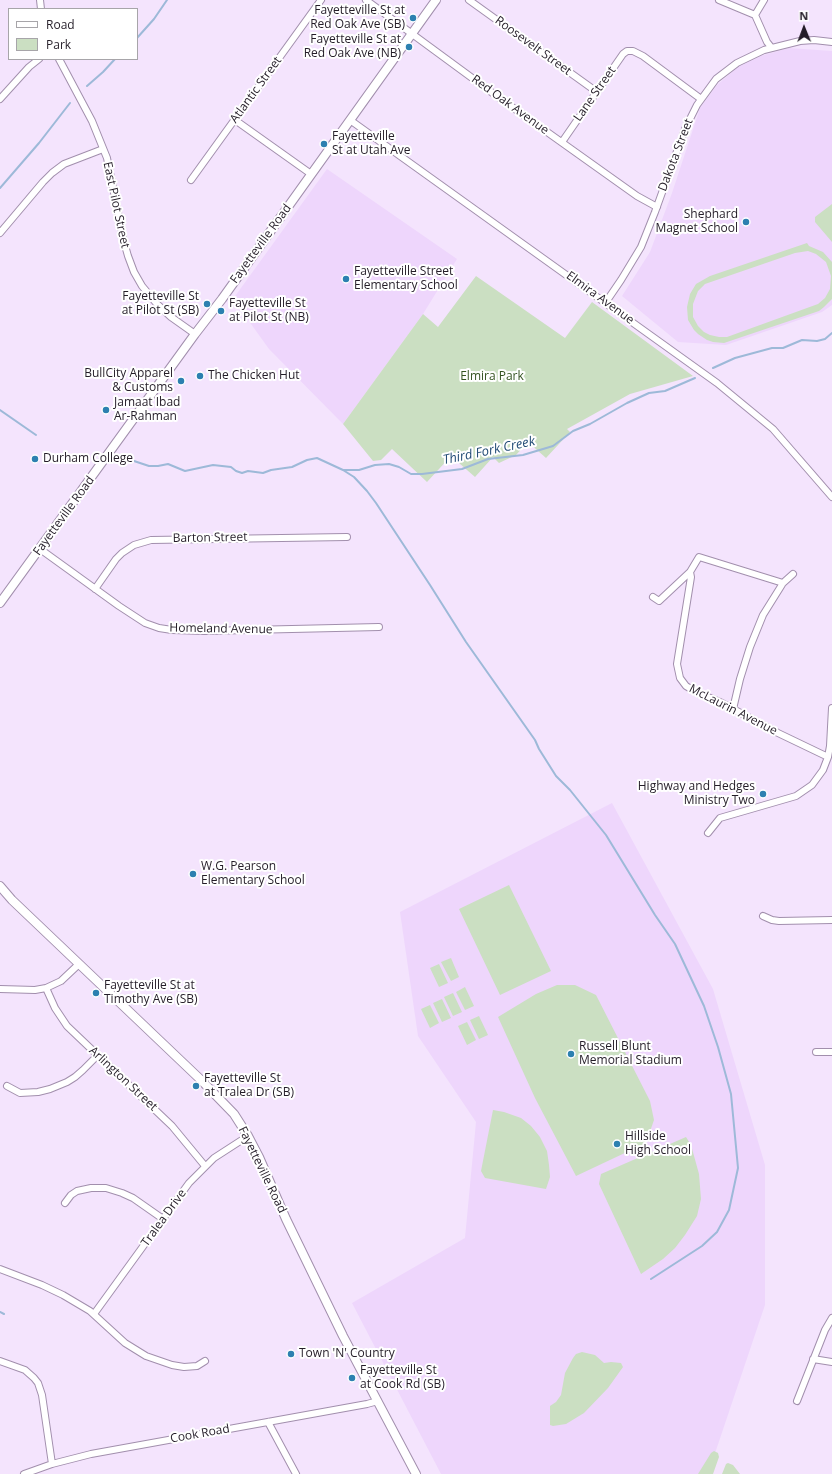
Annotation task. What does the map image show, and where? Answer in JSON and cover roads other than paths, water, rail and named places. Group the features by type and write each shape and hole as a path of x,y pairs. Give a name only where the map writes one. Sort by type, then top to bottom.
{"main road":[{"name":"Fayetteville Road","path":"0,603 222,299 436,0"},
{"name":"Fayetteville Road","path":"0,886 12,900 229,1108 248,1136 292,1233 343,1336 416,1474"}],"street":[{"name":"Atlantic Street","path":"191,180 321,0"},
{"name":"Red Oak Avenue","path":"366,0 637,196 657,208"},
{"name":"Roosevelt Street","path":"469,0 597,92"},
{"path":"718,0 755,15 771,48"},
{"path":"755,15 764,0"},
{"name":"Dakota Street","path":"606,302 638,252 657,208 685,128 701,99 716,79 727,70 750,56 771,48 800,41 814,40 832,42"},
{"name":"Lane Street","path":"562,142 623,54 627,51 633,51 643,56 701,99"},
{"path":"0,99 29,67 38,60"},
{"name":"East Pilot Street","path":"60,60 92,121 103,149 110,172 124,242 134,272 142,286 157,304 171,317 195,334"},
{"path":"235,120 311,174"},
{"name":"Elmira Avenue","path":"350,120 718,383 767,424 790,448 832,497"},
{"path":"0,233 52,173 64,164 103,149"},
{"name":"Barton Street","path":"95,589 116,559 122,553 134,545 151,540 347,537"},
{"name":"Homeland Avenue","path":"40,549 119,606 146,623 172,630 205,631 379,627"},
{"path":"653,597 659,601 690,572 699,557 783,583"},
{"name":"McLaurin Avenue","path":"690,572 678,664 680,678 689,689 733,709 828,757"},
{"path":"733,709 740,679 763,615 783,583 793,574"},
{"path":"708,833 720,818 796,796 815,782 823,770 828,757 832,708"},
{"path":"763,916 779,921 832,920"},
{"path":"0,990 35,990 46,988 61,981 79,964"},
{"name":"Arlington Street","path":"46,988 54,1008 62,1020 97,1056 172,1126 205,1166"},
{"path":"816,1052 832,1052"},
{"path":"7,1086 20,1093 38,1092 50,1089 75,1077 97,1056"},
{"name":"Tralea Drive","path":"94,1314 186,1187 205,1166 225,1150 248,1136"},
{"path":"65,1203 71,1195 82,1189 106,1188 122,1192 133,1198 162,1219"},
{"path":"0,1269 50,1288 94,1314 125,1343 146,1356 172,1365 184,1367 196,1366 205,1361"},
{"path":"797,1401 825,1330 832,1318"},
{"path":"813,1359 832,1362"},
{"path":"0,1361 25,1370 38,1383 42,1395 52,1464"},
{"name":"Cook Road","path":"24,1474 52,1464 91,1454 378,1401"},
{"path":"268,1422 296,1474"}],"waterway":[{"path":"138,37 154,19 167,0"},
{"path":"87,86 114,60"},
{"path":"0,188 39,143 70,103"},
{"name":"Third Fork Creek","path":"713,368 735,358 772,348 783,348 802,340 817,341 825,339 832,333"},
{"name":"Third Fork Creek","path":"114,458 131,460 149,466 168,464 185,471 213,465 231,467 242,473 248,471 263,473 271,470 292,467 307,460 317,458 343,470 359,470 375,465 389,464 399,467 411,474 462,469 488,459 523,455 553,446 573,431 590,424 627,403 649,393 665,391 695,378"},
{"name":"Third Fork Creek","path":"0,410 36,435"},
{"path":"343,470 354,477 376,503 466,642 535,740 556,776 570,790 606,835 655,915 675,944 704,1006 718,1047 731,1094 738,1168 729,1210 717,1232 702,1246 651,1279"},
{"path":"0,1312 4,1314"}],"place":[{"name":"Fayetteville St at Red Oak Ave (SB)","path":"413,18"},
{"name":"Fayetteville St at Red Oak Ave (NB)","path":"409,47"},
{"name":"Fayetteville St at Utah Ave","path":"324,144"},
{"name":"Shephard Magnet School","path":"746,222"},
{"name":"Fayetteville Street Elementary School","path":"346,279"},
{"name":"Fayetteville St at Pilot St (SB)","path":"207,304"},
{"name":"Fayetteville St at Pilot St (NB)","path":"221,311"},
{"name":"The Chicken Hut","path":"200,376"},
{"name":"BullCity Apparel & Customs","path":"181,381"},
{"name":"Jamaat Ibad Ar-Rahman","path":"106,410"},
{"name":"Durham College","path":"35,459"},
{"name":"Highway and Hedges Ministry Two","path":"763,794"},
{"name":"W.G. Pearson Elementary School","path":"193,874"},
{"name":"Fayetteville St at Timothy Ave (SB)","path":"96,993"},
{"name":"Russell Blunt Memorial Stadium","path":"571,1054"},
{"name":"Fayetteville St at Tralea Dr (SB)","path":"196,1086"},
{"name":"Hillside High School","path":"617,1144"},
{"name":"Town 'N' Country","path":"291,1354"},
{"name":"Fayetteville St at Cook Rd (SB)","path":"352,1378"}],"park label":[{"name":"Elmira Park","path":"492,377"}]}
